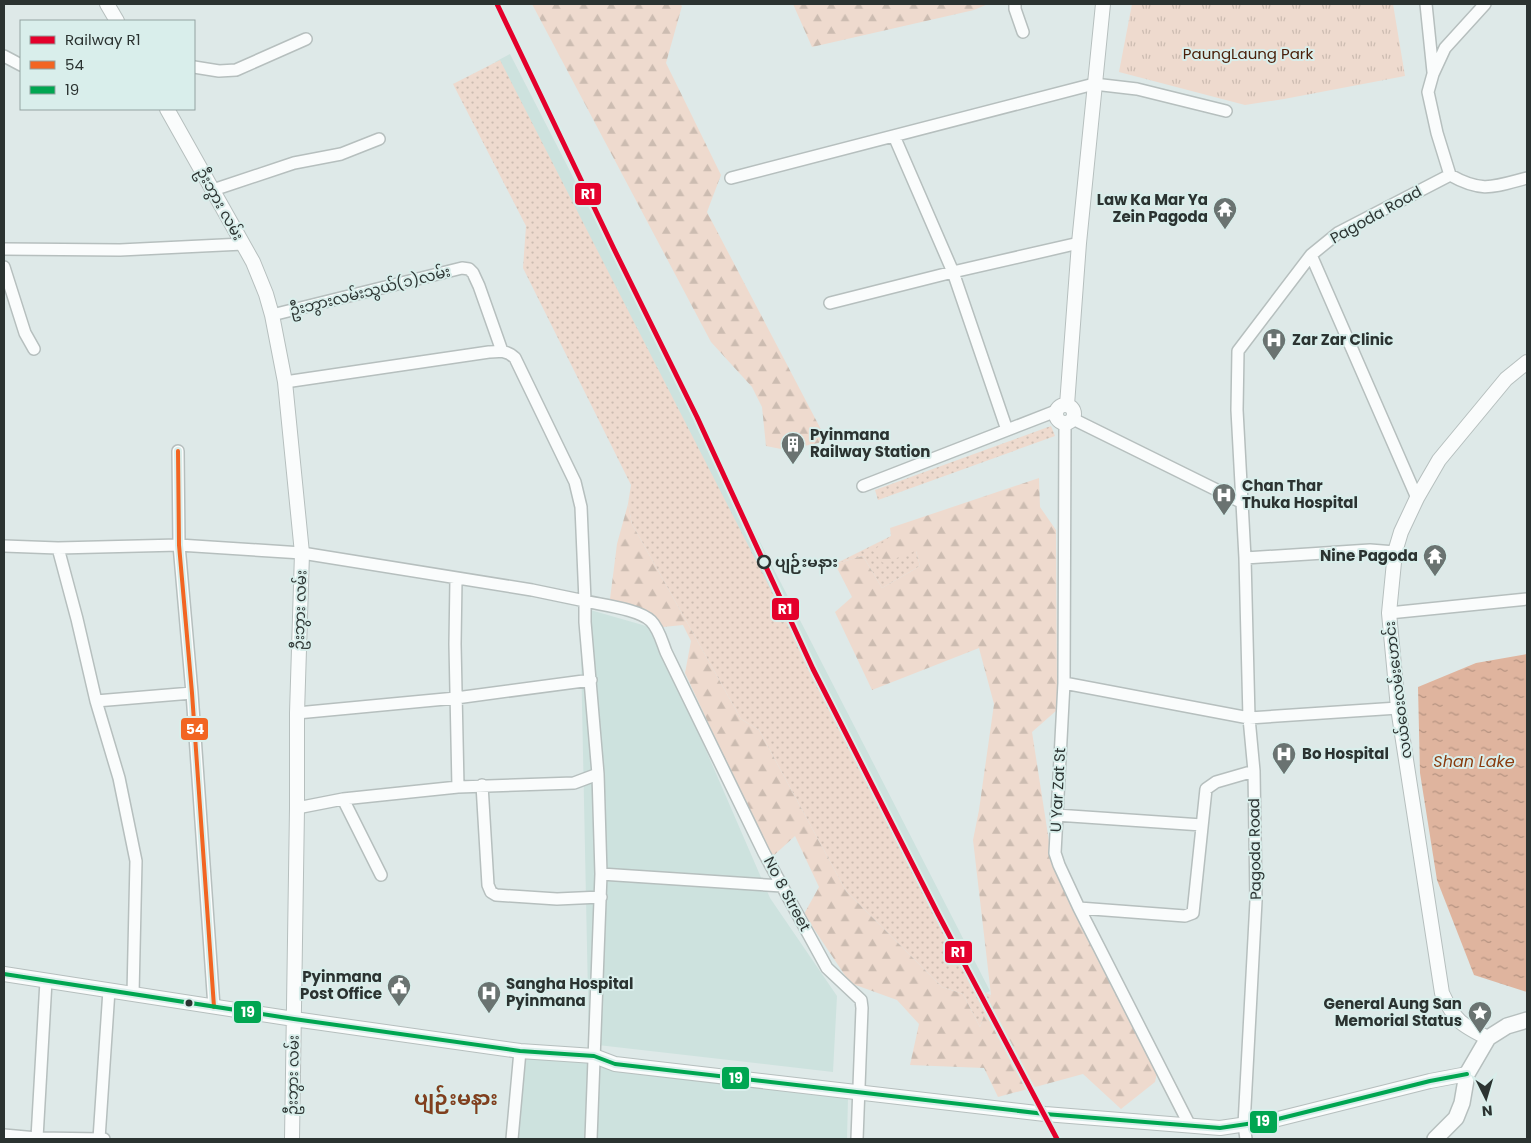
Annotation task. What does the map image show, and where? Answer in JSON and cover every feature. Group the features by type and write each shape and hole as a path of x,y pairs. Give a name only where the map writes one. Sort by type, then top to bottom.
{"main road":[{"path":"1435,1139 1456,1118 1462,1103 1466,1074 1488,1038 1507,1026 1527,1020"}],"street":[{"path":"107,4 116,20"},
{"path":"1015,4 1014,9 1023,32"},
{"path":"1062,408 1103,4"},
{"path":"1426,4 1433,74"},
{"path":"1485,4 1445,48 1433,74 1428,92 1437,133 1450,175 1467,184 1491,188 1527,178"},
{"path":"195,66 219,71 236,70 306,39"},
{"path":"4,56 20,64"},
{"path":"731,178 1094,84 1137,88 1226,111"},
{"name":"ဦးဘွား လမ်း","path":"168,110 253,262 272,315 285,382 302,553 297,713 292,1139"},
{"path":"894,136 953,272 1007,430"},
{"path":"213,190 294,163 354,150 379,139"},
{"name":"Pagoda Road","path":"1246,1139 1244,1125 1256,901 1254,771 1249,718 1245,558 1236,382 1238,352 1311,254 1338,233 1450,175"},
{"path":"830,303 1079,243"},
{"path":"4,249 120,250 243,244"},
{"path":"1311,254 1417,498"},
{"path":"4,267 26,333 34,349"},
{"name":"ဦးဘွားလမ်းသွယ်(၁)လမ်း","path":"272,315 462,268 469,269 479,286 502,351"},
{"path":"285,382 502,351 511,354 515,358 575,482 581,507 585,601 598,774 601,874 591,1139"},
{"name":"လယ်ဝေးလမ်းဟောင်း","path":"1488,1038 1465,1026 1452,1014 1442,993 1398,708 1389,613 1395,552 1401,532 1417,498 1439,460 1506,379 1527,362"},
{"path":"863,486 1062,408 1073,410 1069,421 1241,502"},
{"name":"U Yar Zat St","path":"1069,421 1064,684 1055,853 1079,908 1190,1126"},
{"path":"178,451 179,545 192,693 214,1007"},
{"name":"No 8 Street","path":"4,546 58,548 179,545 302,553 532,590 645,616 652,622 659,633 666,652 764,853 827,968 861,1000 857,1139"},
{"path":"58,548 96,701 119,778 136,861 133,994"},
{"path":"1245,558 1370,550 1395,552"},
{"path":"456,579 458,787"},
{"path":"1389,613 1527,599"},
{"path":"297,713 456,698 591,680"},
{"path":"1064,684 1249,718 1398,708"},
{"path":"96,701 192,693"},
{"path":"1079,908 1191,915 1194,910 1206,789 1216,782 1254,771"},
{"path":"297,808 343,799 458,787 574,782 598,774"},
{"path":"482,785 488,885 491,892 496,895 557,899 601,897"},
{"path":"343,799 381,875"},
{"path":"1056,815 1202,825"},
{"path":"601,874 782,886"},
{"path":"4,974 294,1019 520,1051 594,1056 615,1064 858,1094 1045,1114 1190,1126 1220,1128 1274,1120 1430,1081 1466,1074"},
{"path":"37,1138 46,981"},
{"path":"99,1139 109,990"},
{"path":"512,1139 520,1051"},
{"path":"4,1135 37,1138 105,1139"}],"shaded area":[{"path":"510,54 990,991 976,998 570,211 495,62"},
{"path":"580,607 653,628 770,898 837,996 833,1072 589,1044"},
{"path":"520,1051 848,1098 847,1139 512,1139"}],"green space":[{"path":"532,4 679,4 682,6 666,63 721,175 707,212 827,441 786,450 766,446 762,407 752,387 711,342"},
{"path":"793,4 988,4 974,10 812,47"},
{"name":"PaungLaung Park","path":"1132,4 1393,4 1405,76 1245,105 1119,72"},
{"path":"500,60 975,989 991,995 980,1027 963,994 942,987 846,891 759,730 741,719 632,524 628,504 631,485 523,268 526,226 453,84"},
{"path":"1051,426 1055,436 878,500 875,490"},
{"path":"1039,478 1040,507 1056,530 1057,710 1032,732 1053,867 1157,1073 1155,1082 1121,1109 1083,1074 998,1097 984,1068 910,1065 919,1024 897,1000 850,983 804,914 819,887 795,836 771,858 685,673 691,641 683,625 653,628 609,607 617,544 628,504 632,524 741,719 759,730 846,891 942,987 963,994 980,1027 991,995 973,840 994,704 979,648 872,690 835,612 852,597 835,564 863,556 882,588 920,566 916,551 883,563 873,551 891,536 890,528"},
{"path":"891,536 916,551 920,566 882,588 863,556 835,564"}],"water":[{"name":"Shan Lake","path":"1527,654 1527,992 1474,975 1437,880 1420,773 1418,687 1476,663"}],"rail line":[{"name":"R1","path":"497,4 697,417 813,669 938,914 1057,1139"}],"transit line":[{"name":"54","path":"178,451 179,545 192,693 214,1007"},
{"name":"19","path":"4,974 294,1019 520,1051 594,1056 615,1064 1045,1114 1220,1128 1274,1120 1430,1081 1467,1074"}],"place":[{"name":"Law Ka Mar Ya Zein Pagoda","path":"1225,230"},
{"name":"Zar Zar Clinic","path":"1274,361"},
{"name":"Pyinmana Railway Station","path":"793,465"},
{"name":"Chan Thar Thuka Hospital","path":"1224,516"},
{"name":"ပျဉ်းမနား","path":"764,562"},
{"name":"Nine Pagoda","path":"1435,577"},
{"name":"Bo Hospital","path":"1284,775"},
{"name":"Pyinmana Post Office","path":"399,1007"},
{"name":"Sangha Hospital Pyinmana","path":"489,1014"},
{"name":"General Aung San Memorial Status","path":"1480,1034"}],"district":[{"name":"ပျဉ်းမနား","path":"456,1098"}]}
